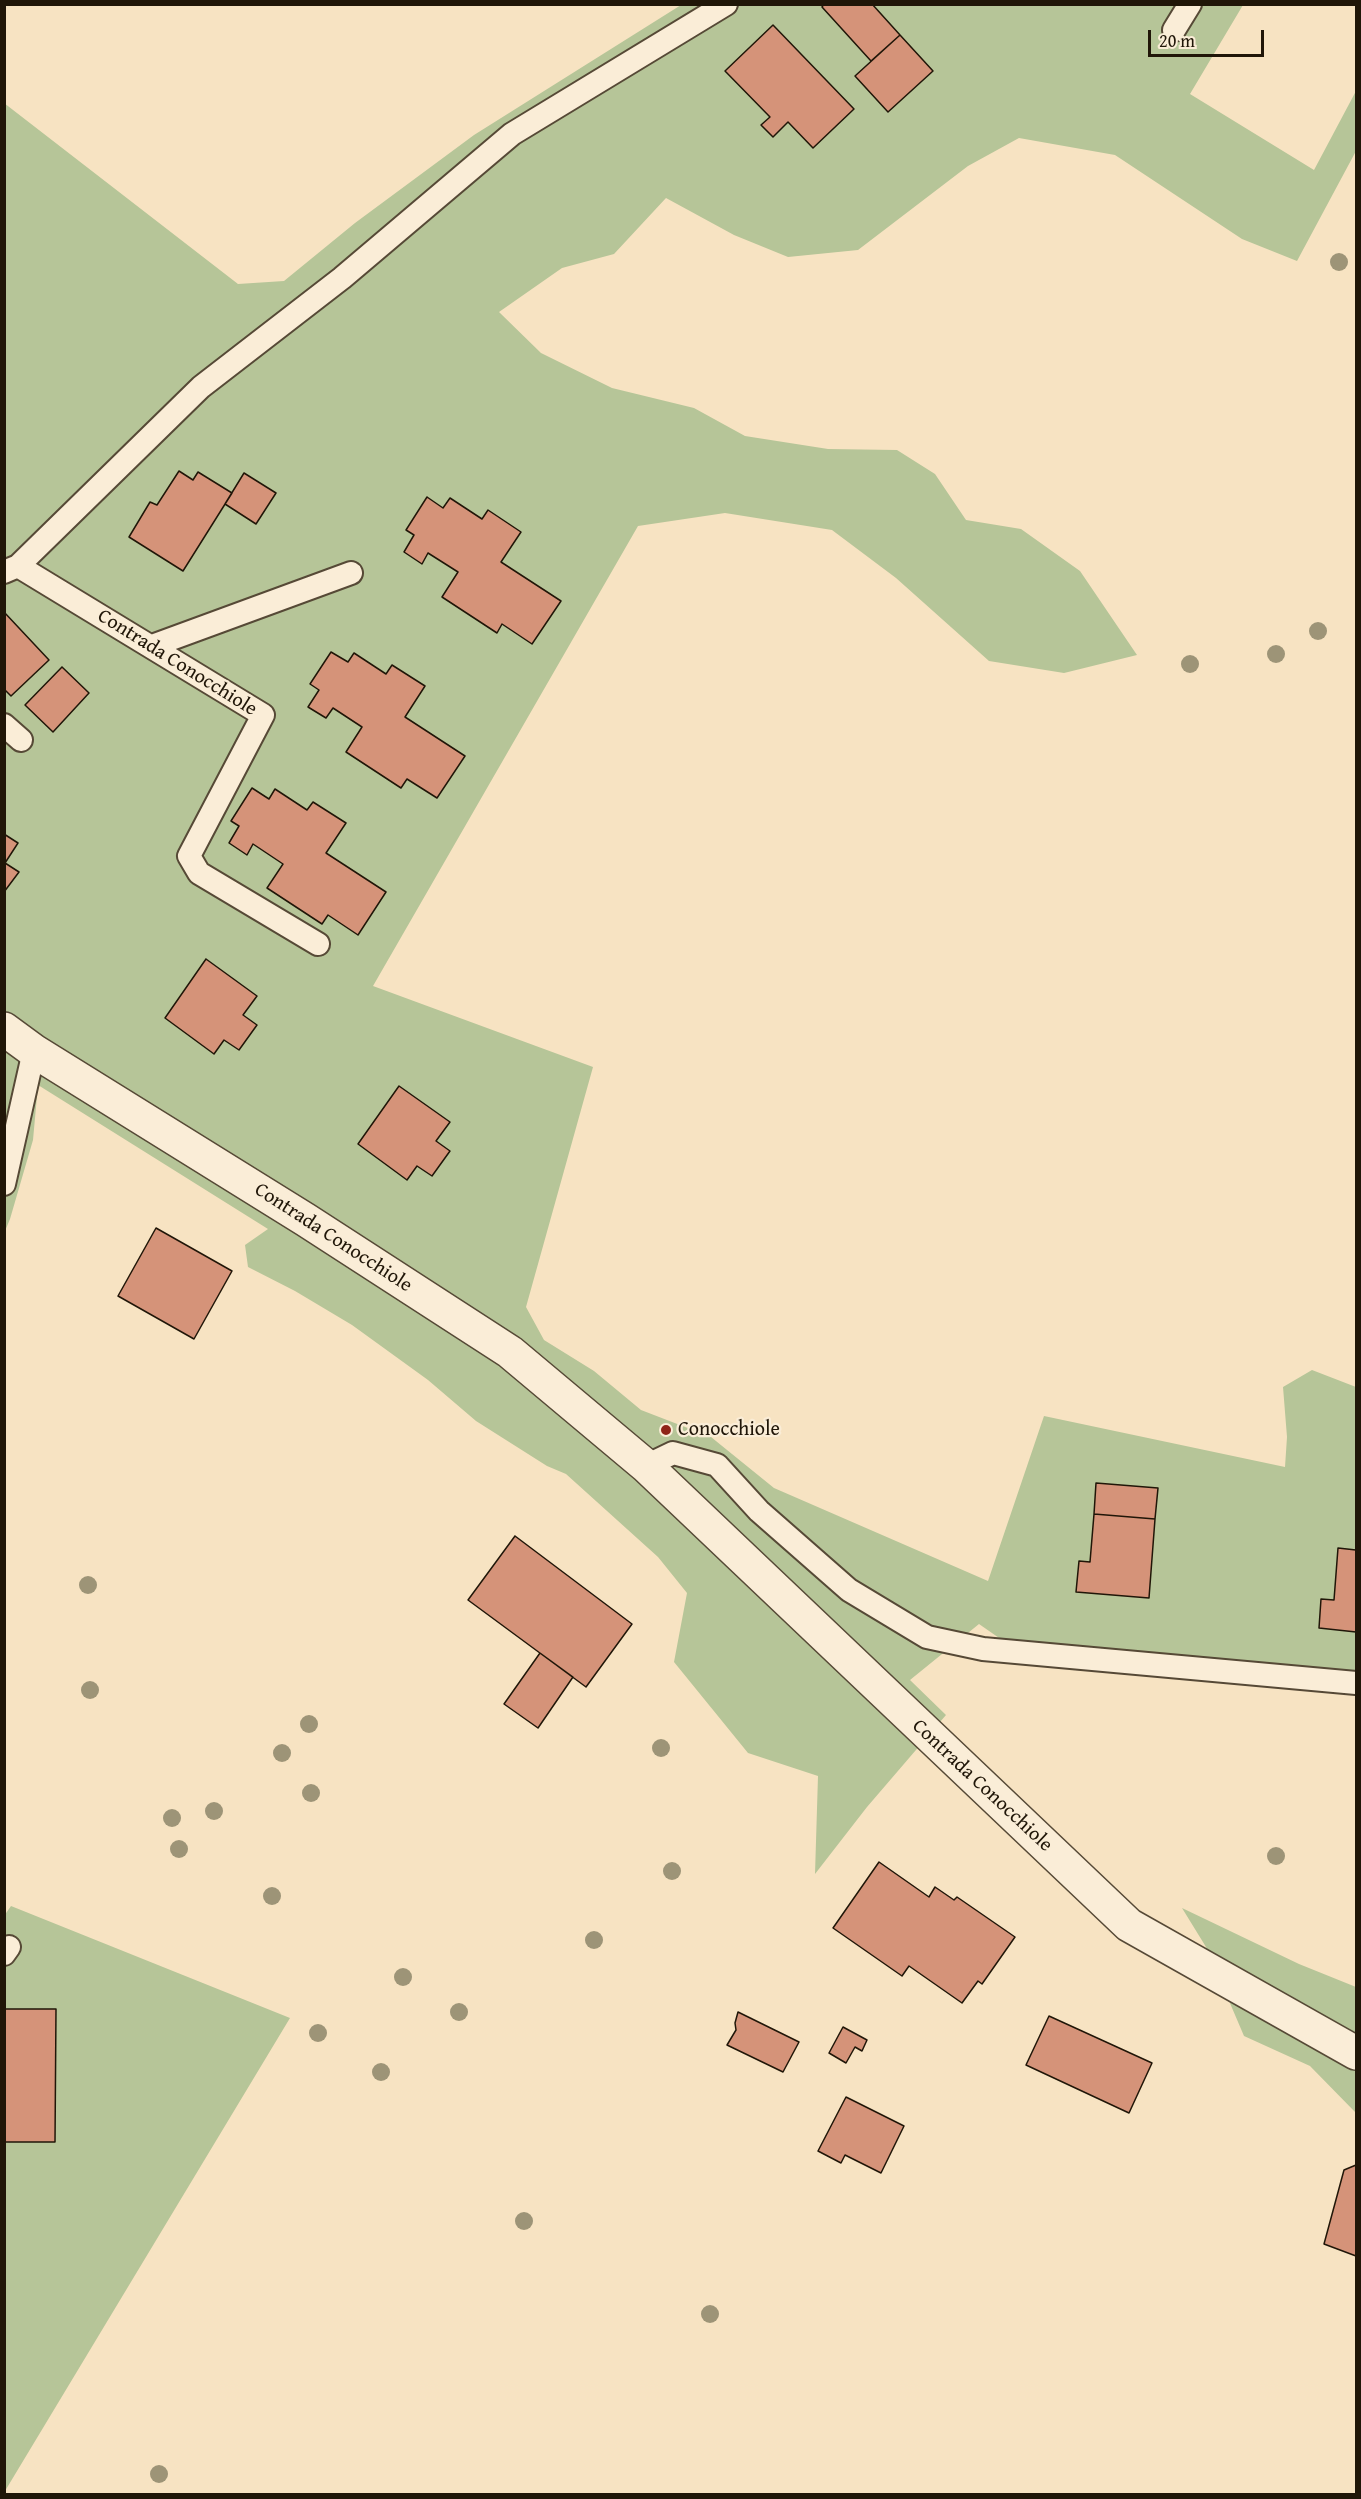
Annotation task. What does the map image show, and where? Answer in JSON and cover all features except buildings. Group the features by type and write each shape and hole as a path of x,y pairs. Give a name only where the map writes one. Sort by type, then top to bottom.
{"street":[{"name":"Contrada Conocchiole","path":"4,1029 34,1051 306,1220 510,1352 646,1466 1129,1924 1356,2053"}],"lane":[{"path":"11,569 201,387 342,278 512,134 726,4"},
{"path":"1174,30 1190,4"},
{"name":"Contrada Conocchiole","path":"11,569 152,646 263,715 189,856 199,873 318,944"},
{"path":"152,646 351,573"},
{"path":"4,724 21,740"},
{"path":"4,1184 34,1051"},
{"path":"646,1466 674,1454 717,1465 759,1511 849,1590 927,1637 983,1649 1356,1683"}],"green space":[{"path":"681,5 1243,5 1190,94 1314,170 1356,91 1356,151 1297,261 1242,239 1115,155 1019,138 968,166 858,250 788,257 734,235 666,198 614,254 562,268 499,312 541,353 612,388 694,408 745,436 828,449 897,450 935,474 966,520 1021,529 1080,571 1137,655 1064,673 989,661 896,578 832,530 725,513 638,526 373,986 593,1067 526,1307 544,1340 594,1371 641,1410 711,1437 774,1488 988,1581 1044,1416 1285,1467 1287,1437 1283,1387 1312,1370 1356,1387 1356,1672 1002,1640 979,1624 910,1680 946,1715 867,1807 815,1874 818,1776 748,1753 674,1662 687,1593 658,1557 566,1474 547,1466 476,1421 428,1380 352,1325 295,1291 248,1267 245,1245 268,1229 38,1085 33,1140 5,1231 4,103 238,284 284,281 355,223 474,135"},
{"path":"11,1906 290,2018 5,2491 4,1916"},
{"path":"1182,1908 1299,1964 1356,1987 1356,2113 1310,2066 1244,2036 1206,1947"}],"place":[{"name":"Conocchiole","path":"666,1430"}]}
